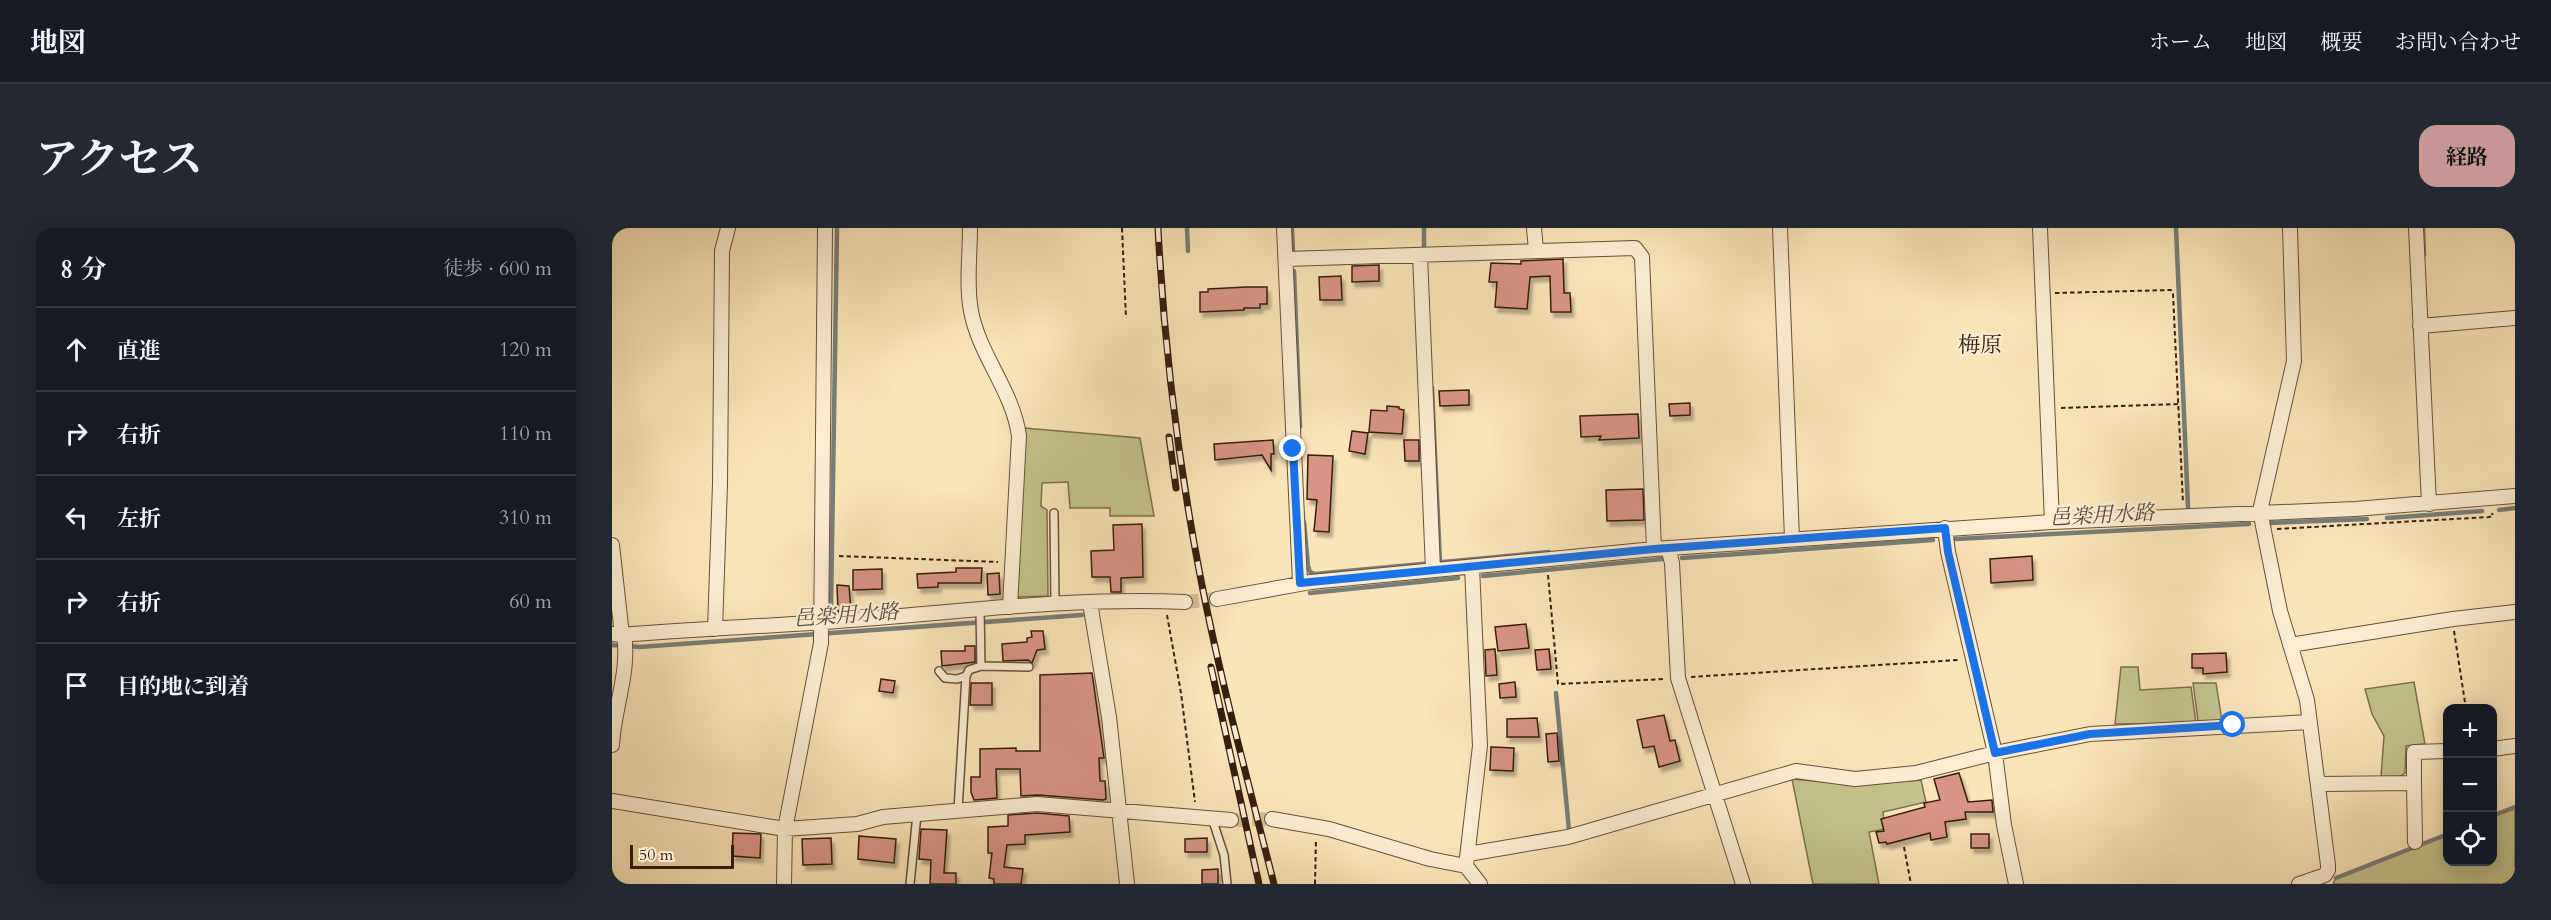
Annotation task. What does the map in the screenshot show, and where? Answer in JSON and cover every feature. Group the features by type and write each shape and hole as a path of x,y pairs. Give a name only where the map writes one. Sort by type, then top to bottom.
{"street":[{"path":"715,629 720,484 722,251 728,228"},
{"path":"784,884 785,829 823,623 821,549 825,228"},
{"path":"970,228 971,311 977,331 1015,415 1019,436 1010,607"},
{"path":"1284,228 1300,583"},
{"path":"1534,228 1536,250"},
{"path":"1780,228 1792,540"},
{"path":"2040,228 2052,522"},
{"path":"2290,228 2294,361 2260,512 2280,611 2307,700 2319,784 2328,870 2325,875 2299,884"},
{"path":"2416,228 2429,504"},
{"path":"1286,259 1630,247 1639,251 1642,257 1661,548 1672,563 1678,678 1743,884"},
{"path":"1420,255 1433,570"},
{"path":"2420,326 2515,318"},
{"path":"1217,599 1300,583 1661,548 1945,528 2184,515 2355,509 2515,496"},
{"path":"1945,528 1948,552 1995,753 2004,825 2016,884"},
{"path":"612,545 620,635 627,652 613,722 612,745"},
{"path":"1472,567 1480,746 1467,860 1480,884"},
{"path":"620,635 823,623 1010,607 1165,601 1185,603"},
{"path":"1090,603 1109,717 1127,884"},
{"path":"2290,645 2453,619 2515,612"},
{"path":"1272,819 1318,826 1430,859 1467,860 1568,837 1796,771 1855,779 1916,773 1995,753 2090,734 2310,722"},
{"path":"2497,748 2515,746"},
{"path":"2415,842 2414,752 2443,751"},
{"path":"2319,784 2414,783"},
{"path":"612,801 785,829 857,824 883,817 1037,804 1231,819"}],"lane":[{"path":"1054,513 1056,605"},
{"path":"980,610 981,666"},
{"path":"958,810 966,676 969,670 981,666 1029,668"},
{"path":"939,671 945,678 957,679 966,676"},
{"path":"910,884 917,814"},
{"path":"1212,818 1224,855 1227,884"}],"path":[{"path":"1122,228 1126,318"},
{"path":"2043,294 2171,290 2184,515"},
{"path":"2047,408 2178,404"},
{"path":"2262,530 2489,517 2493,516 2492,498"},
{"path":"839,556 1011,563"},
{"path":"1548,575 1558,684 1973,659"},
{"path":"1165,601 1181,693 1197,817"},
{"path":"2453,619 2465,704"},
{"path":"1314,884 1318,826"},
{"path":"1904,847 1911,884"}],"green space":[{"path":"1024,428 1140,438 1154,516 1110,516 1110,508 1070,508 1068,482 1042,483 1041,506 1047,510 1048,596 1017,597"},
{"path":"2121,667 2138,667 2140,690 2191,687 2196,723 2115,724"},
{"path":"2414,682 2425,744 2406,746 2405,773 2399,777 2381,777 2384,736 2372,714 2365,689"},
{"path":"2193,683 2216,683 2222,721 2198,721"},
{"path":"1792,779 1859,785 1921,780 1926,802 1883,812 1885,829 1869,832 1879,884 1813,884"},
{"path":"2515,807 2515,884 2333,884 2336,878 2443,836 2443,866 2497,866 2497,814"}],"building":[{"path":"1563,259 1564,293 1570,293 1571,312 1551,312 1550,276 1530,277 1527,309 1495,307 1497,282 1489,282 1491,263 1521,264 1521,261"},
{"path":"1379,265 1379,281 1352,282 1352,266"},
{"path":"1341,276 1342,300 1320,300 1319,277"},
{"path":"1267,287 1267,304 1260,304 1260,308 1244,308 1244,310 1200,312 1200,292 1208,292 1208,289"},
{"path":"1469,390 1469,405 1440,406 1439,391"},
{"path":"1690,403 1690,415 1670,416 1669,404"},
{"path":"1387,406 1404,410 1402,434 1369,432 1371,410 1387,411"},
{"path":"1638,414 1639,438 1599,440 1601,436 1581,437 1580,416"},
{"path":"1352,431 1368,433 1365,454 1349,451"},
{"path":"1273,440 1274,454 1271,454 1271,470 1262,455 1215,460 1214,444"},
{"path":"1404,440 1419,440 1419,461 1405,461"},
{"path":"1308,455 1333,456 1329,532 1314,531 1317,500 1307,499"},
{"path":"1643,489 1644,520 1607,521 1606,490"},
{"path":"1142,524 1143,577 1121,578 1121,592 1111,592 1110,577 1092,577 1091,551 1114,550 1113,525"},
{"path":"2032,556 2033,580 1991,583 1990,559"},
{"path":"956,568 982,568 981,583 938,583 938,587 918,588 917,574 956,572"},
{"path":"882,569 882,589 853,590 853,570"},
{"path":"999,573 1000,594 988,595 987,574"},
{"path":"837,585 849,586 851,611 838,612"},
{"path":"1526,624 1529,648 1498,651 1495,627"},
{"path":"1031,631 1043,631 1045,649 1037,650 1032,663 1028,660 1003,661 1002,644 1027,642 1027,638 1032,637"},
{"path":"965,646 975,646 975,662 942,666 941,651 965,651"},
{"path":"1495,649 1497,675 1486,676 1485,650"},
{"path":"1549,649 1551,669 1537,670 1535,650"},
{"path":"2226,653 2227,672 2203,674 2203,668 2192,668 2192,654"},
{"path":"1092,673 1104,758 1099,758 1100,781 1105,781 1106,799 1021,796 1020,769 996,769 997,798 974,800 971,792 971,777 980,777 980,749 1016,748 1016,751 1040,751 1040,675"},
{"path":"881,679 895,681 893,693 879,691"},
{"path":"1515,682 1516,697 1500,698 1499,684"},
{"path":"971,683 992,683 992,705 970,705"},
{"path":"1664,715 1670,741 1675,740 1680,761 1659,767 1654,746 1643,748 1637,720"},
{"path":"1537,718 1539,737 1507,737 1507,719"},
{"path":"1557,733 1559,761 1548,762 1546,734"},
{"path":"1491,747 1514,748 1513,771 1490,770"},
{"path":"1959,773 1968,802 1992,800 1993,812 1965,812 1966,819 1945,822 1947,837 1931,840 1930,833 1887,844 1886,842 1879,843 1876,832 1884,831 1881,819 1925,807 1924,803 1940,800 1934,779"},
{"path":"1037,813 1069,816 1070,832 1025,835 1025,844 1007,845 1004,867 1023,869 1021,884 994,884 994,879 989,878 992,853 988,853 988,827 1008,826 1008,815"},
{"path":"921,829 947,830 944,873 956,873 956,884 930,884 931,860 919,859"},
{"path":"733,833 761,834 760,858 732,856"},
{"path":"1971,834 1989,834 1989,848 1971,848"},
{"path":"859,836 896,839 894,863 858,859"},
{"path":"831,838 832,864 803,865 802,839"},
{"path":"1207,838 1207,852 1185,852 1185,839"},
{"path":"1218,869 1218,884 1202,884 1202,870"}],"waterway":[{"path":"831,609 837,228"},
{"path":"1187,228 1188,251"},
{"path":"1292,228 1293,251"},
{"path":"1424,228 1424,246"},
{"path":"2176,228 2188,507"},
{"path":"2423,228 2424,255"},
{"path":"1294,271 1300,427"},
{"path":"1432,388 1440,562"},
{"name":"邑楽用水路","path":"2499,510 2515,508"},
{"name":"邑楽用水路","path":"2387,518 2482,511"},
{"name":"邑楽用水路","path":"2269,523 2367,519"},
{"path":"1304,522 1308,566 1310,572 1315,574 1549,552"},
{"name":"邑楽用水路","path":"1956,539 2249,524"},
{"name":"邑楽用水路","path":"1682,558 1933,540"},
{"name":"邑楽用水路","path":"1483,576 1662,559"},
{"name":"邑楽用水路","path":"1310,593 1458,578"},
{"name":"邑楽用水路","path":"612,645 639,647 1082,615"},
{"path":"1556,693 1569,830"},
{"path":"2497,814 2515,807"},
{"path":"2336,878 2443,836"}],"tunnel":[{"path":"1185,602 1217,599"},
{"path":"1231,820 1272,819"}],"railway":[{"path":"1158,228 1173,402 1192,532 1216,653 1274,884"},
{"path":"1169,437 1176,488"},
{"path":"1211,667 1259,884"}],"district":[{"name":"梅原","path":"1980,344"}],"route":[{"path":"1293,449 1300,583 1654,549 1945,528 1948,552 1995,753 2090,734 2233,725"}]}
